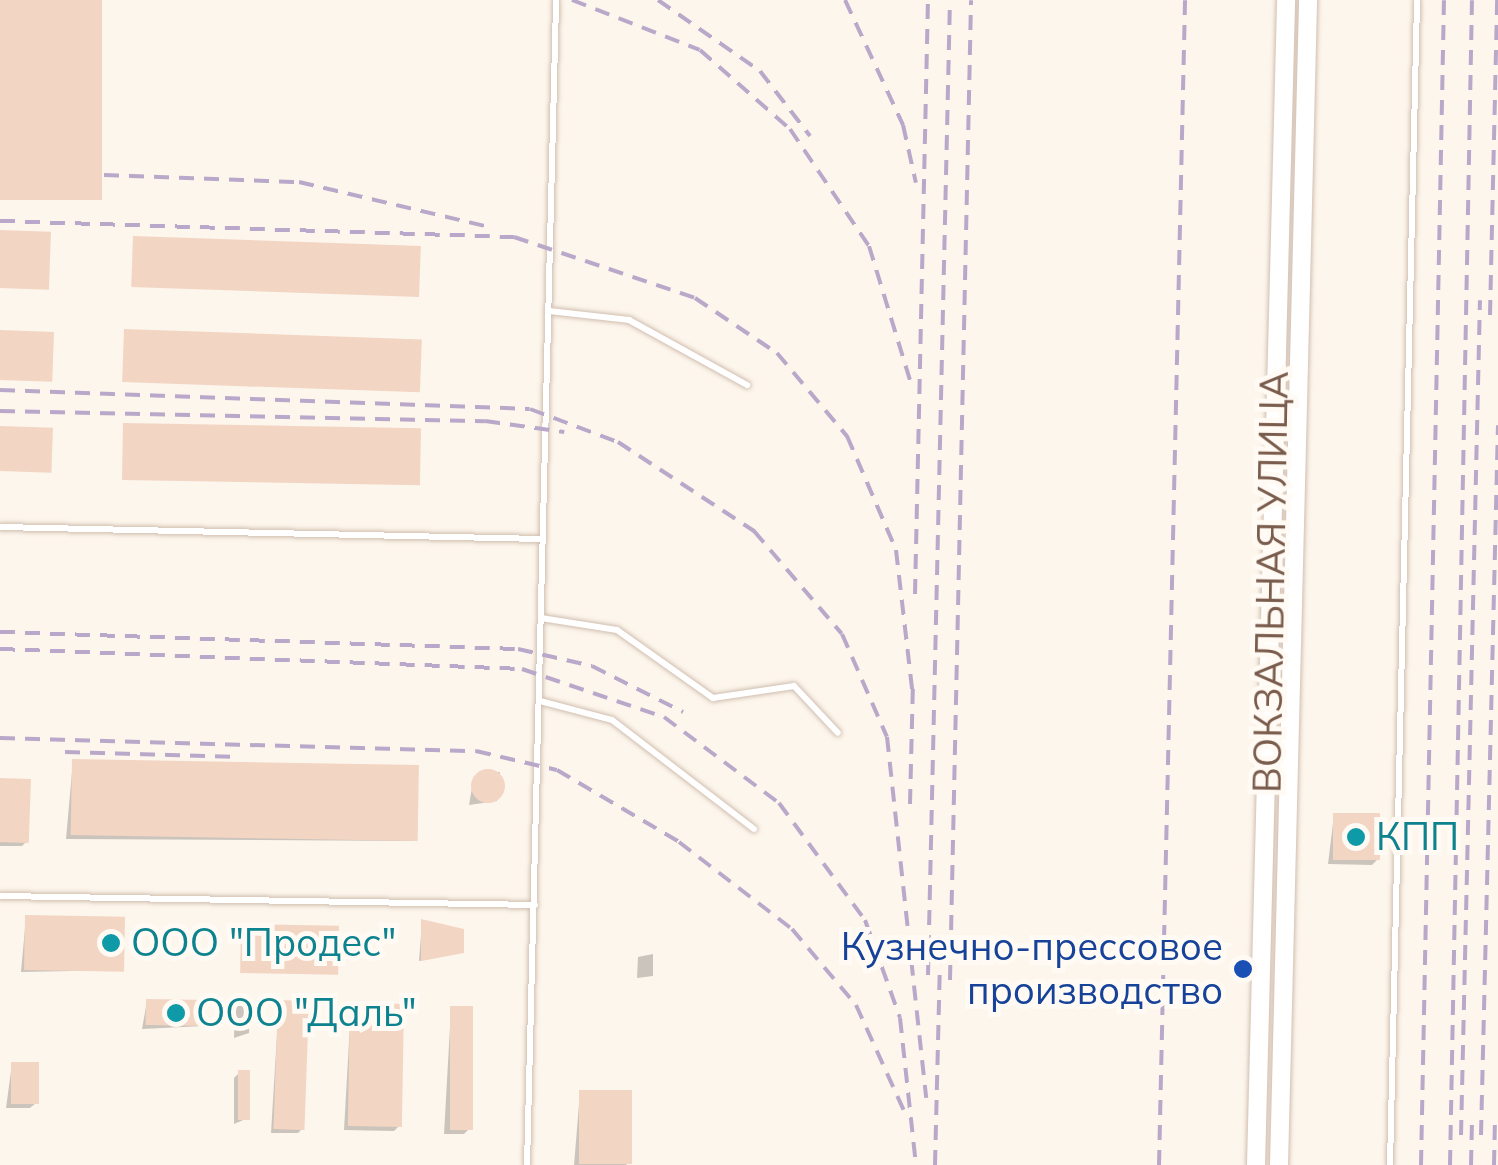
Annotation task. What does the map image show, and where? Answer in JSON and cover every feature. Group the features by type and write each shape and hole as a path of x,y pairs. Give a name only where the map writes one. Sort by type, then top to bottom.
{"main road":[{"name":"ВОКЗАЛЬНАЯ УЛИЦА","path":"1256,1165 1286,0"},
{"path":"1279,1165 1308,0"}],"lane":[{"path":"528,1165 556,0"},
{"path":"1390,1165 1417,0"},
{"path":"549,311 629,320 747,385"},
{"path":"0,527 543,539"},
{"path":"542,618 616,630 713,698 794,686 838,733"},
{"path":"540,701 612,720 754,829"},
{"path":"0,896 535,905"}],"building":[{"path":"0,0 102,0 102,200 0,200"},
{"path":"0,230 51,232 49,290 0,288"},
{"path":"133,236 421,246 419,297 131,287"},
{"path":"124,329 422,339 420,392 122,382"},
{"path":"0,330 54,332 52,382 0,380"},
{"path":"123,423 421,428 420,485 122,480"},
{"path":"0,426 53,428 51,473 0,471"},
{"path":"72,759 419,765 418,841 71,835"},
{"path":"488,769 500,774 505,786 500,798 488,803 476,798 471,786 476,774"},
{"path":"0,778 31,779 29,843 0,842"},
{"name":"КПП","path":"1333,813 1380,813 1380,860 1333,860"},
{"path":"25,915 125,917 124,972 24,970"},
{"path":"421,919 464,929 464,953 421,961"},
{"path":"241,924 339,926 338,975 240,973"},
{"name":"ООО \"Даль\"","path":"146,999 207,1000 207,1026 146,1025"},
{"path":"278,1000 309,1001 304,1130 273,1129"},
{"path":"350,1003 404,1004 402,1127 348,1126"},
{"path":"450,1006 473,1006 473,1130 450,1130"},
{"path":"11,1062 39,1062 39,1104 11,1104"},
{"path":"238,1070 250,1070 250,1120 238,1120"},
{"path":"579,1090 632,1090 632,1164 579,1164"}],"railway":[{"path":"572,0 700,50 790,129 869,246 910,380"},
{"path":"658,0 760,71 810,136"},
{"path":"845,0 903,125 916,183"},
{"path":"915,594 928,0"},
{"path":"928,975 950,0"},
{"path":"950,980 971,0"},
{"path":"1159,1165 1185,0"},
{"path":"1421,1165 1444,0"},
{"path":"1450,1165 1472,0"},
{"path":"1490,315 1497,0"},
{"path":"104,175 299,182 490,227"},
{"path":"0,221 514,237 695,298 777,353 847,436 896,550 913,696"},
{"path":"1461,1135 1480,300"},
{"path":"0,390 530,409 618,442 754,531 842,634 887,737 926,1098"},
{"path":"0,411 485,421 564,432"},
{"path":"1481,1135 1498,425"},
{"path":"0,632 518,649 592,666 683,712"},
{"path":"0,649 522,669 664,717 779,803 865,920 900,1018 916,1165"},
{"path":"910,804 913,684"},
{"path":"0,738 476,751 557,770 679,842 792,929 856,1005 904,1111"},
{"path":"65,752 240,757"},
{"path":"935,1165 940,960"},
{"path":"1494,1165 1495,1116"},
{"path":"1471,1165 1472,1120"}],"place":[{"name":"КПП","path":"1356,837"},
{"name":"ООО \"Продес\"","path":"111,943"},
{"name":"Кузнечно-прессовое производство","path":"1243,969"},
{"name":"ООО \"Даль\"","path":"176,1013"}]}
